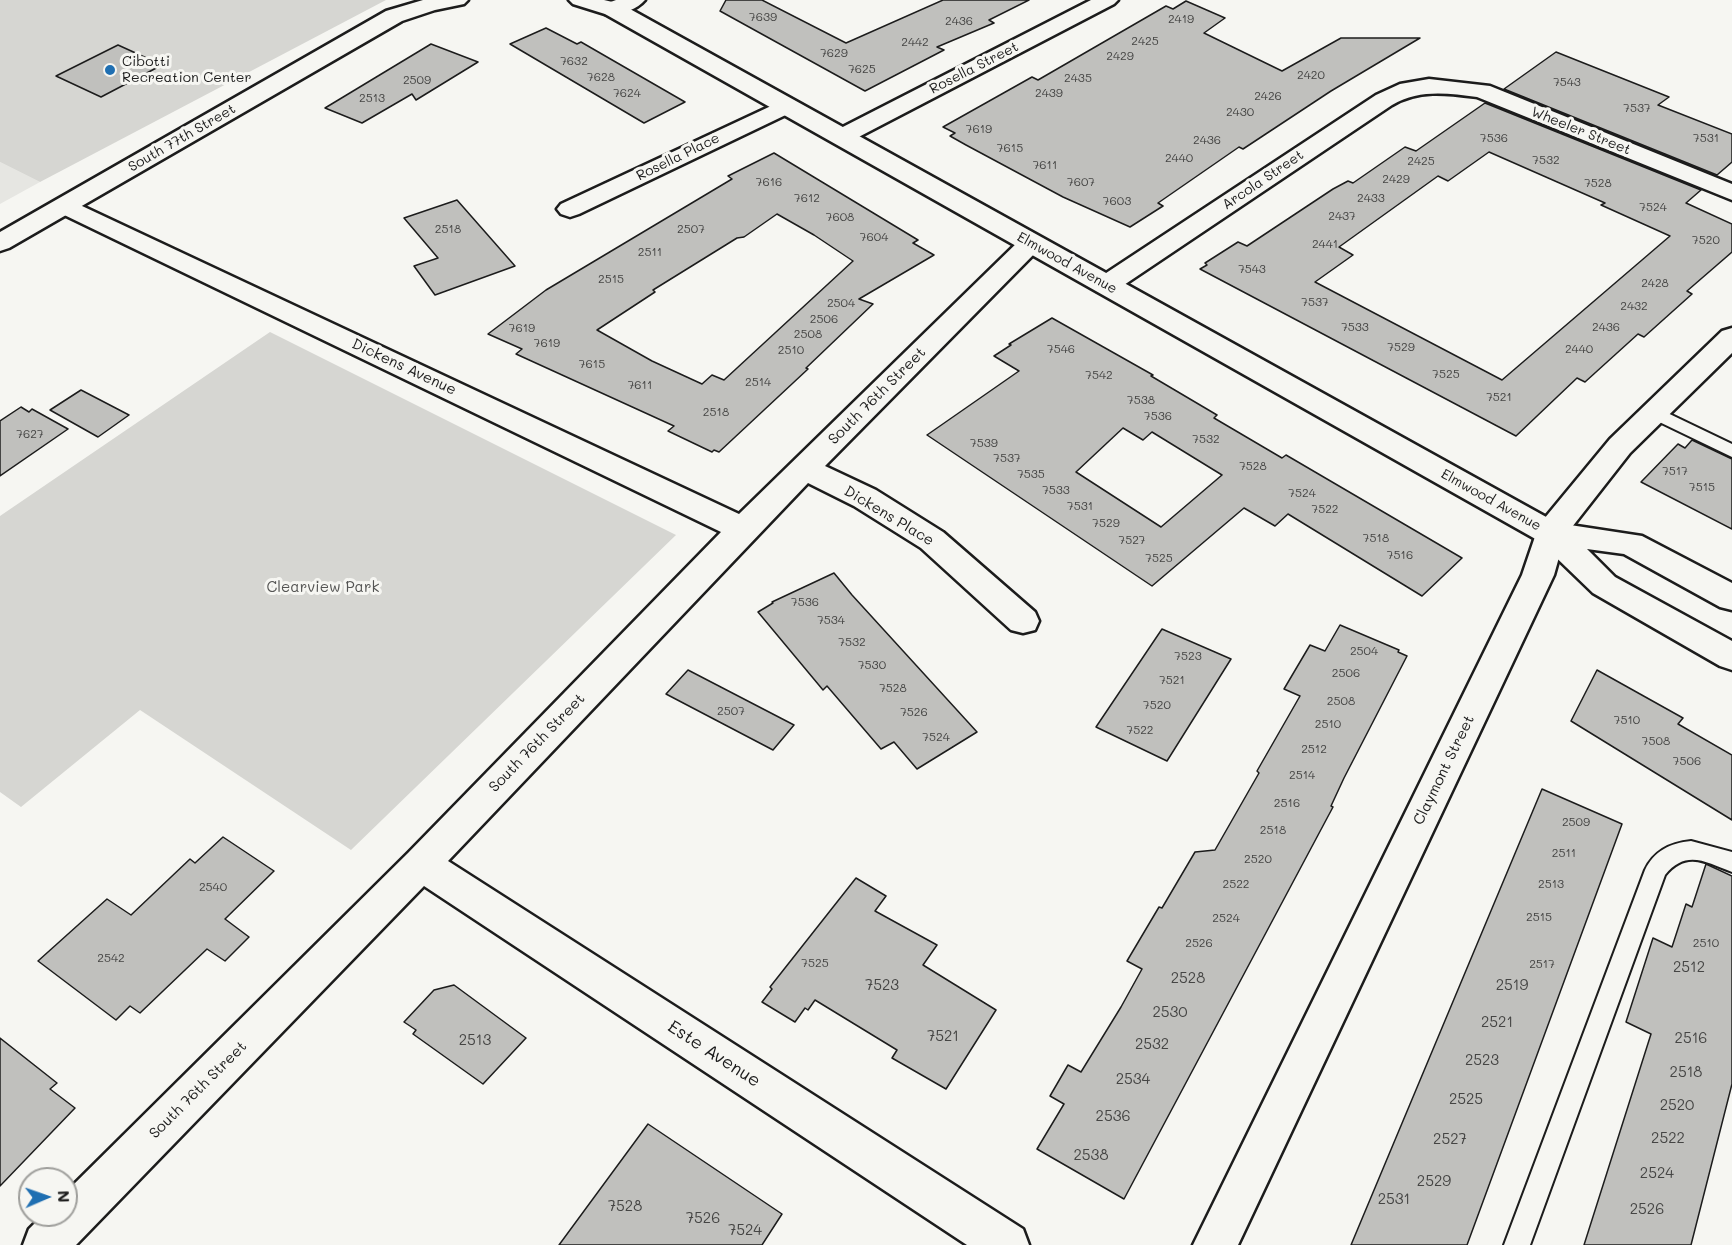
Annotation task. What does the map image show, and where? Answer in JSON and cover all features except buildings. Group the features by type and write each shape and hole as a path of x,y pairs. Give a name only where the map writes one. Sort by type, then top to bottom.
{"street":[{"name":"South 77th Street","path":"0,243 394,16 432,4 457,0"},
{"name":"Elmwood Avenue","path":"580,0 624,5 786,106 1550,533 1604,585 1732,657"},
{"name":"Rosella Street","path":"841,137 1107,0"},
{"name":"Wheeler Street","path":"1425,87 1446,86 1482,91 1732,193"},
{"name":"Arcola Street","path":"1106,285 1398,92 1425,87"},
{"name":"Rosella Place","path":"570,209 786,106"},
{"name":"Dickens Avenue","path":"65,206 743,529"},
{"name":"South 76th Street","path":"45,1245 421,864 743,529 1031,243"},
{"name":"Claymont Street","path":"1215,1245 1538,575 1550,533 1620,446 1732,337"},
{"name":"Dickens Place","path":"804,468 865,498 932,540 1023,621"},
{"name":"Elmwood Avenue","path":"1550,533 1631,544 1732,598"},
{"name":"Este Avenue","path":"421,864 1008,1245"}],"lane":[{"path":"1654,413 1732,451"},
{"path":"1517,1245 1656,870 1663,859 1689,850 1705,852 1732,862"}],"shaded area":[{"path":"0,162 40,182 0,204"}],"green space":[{"path":"0,0 386,0 40,182 0,162"},
{"name":"Clearview Park","path":"270,332 676,535 351,850 140,710 21,807 0,792 0,516"}],"place":[{"name":"Cibotti Recreation Center","path":"110,70"}]}
